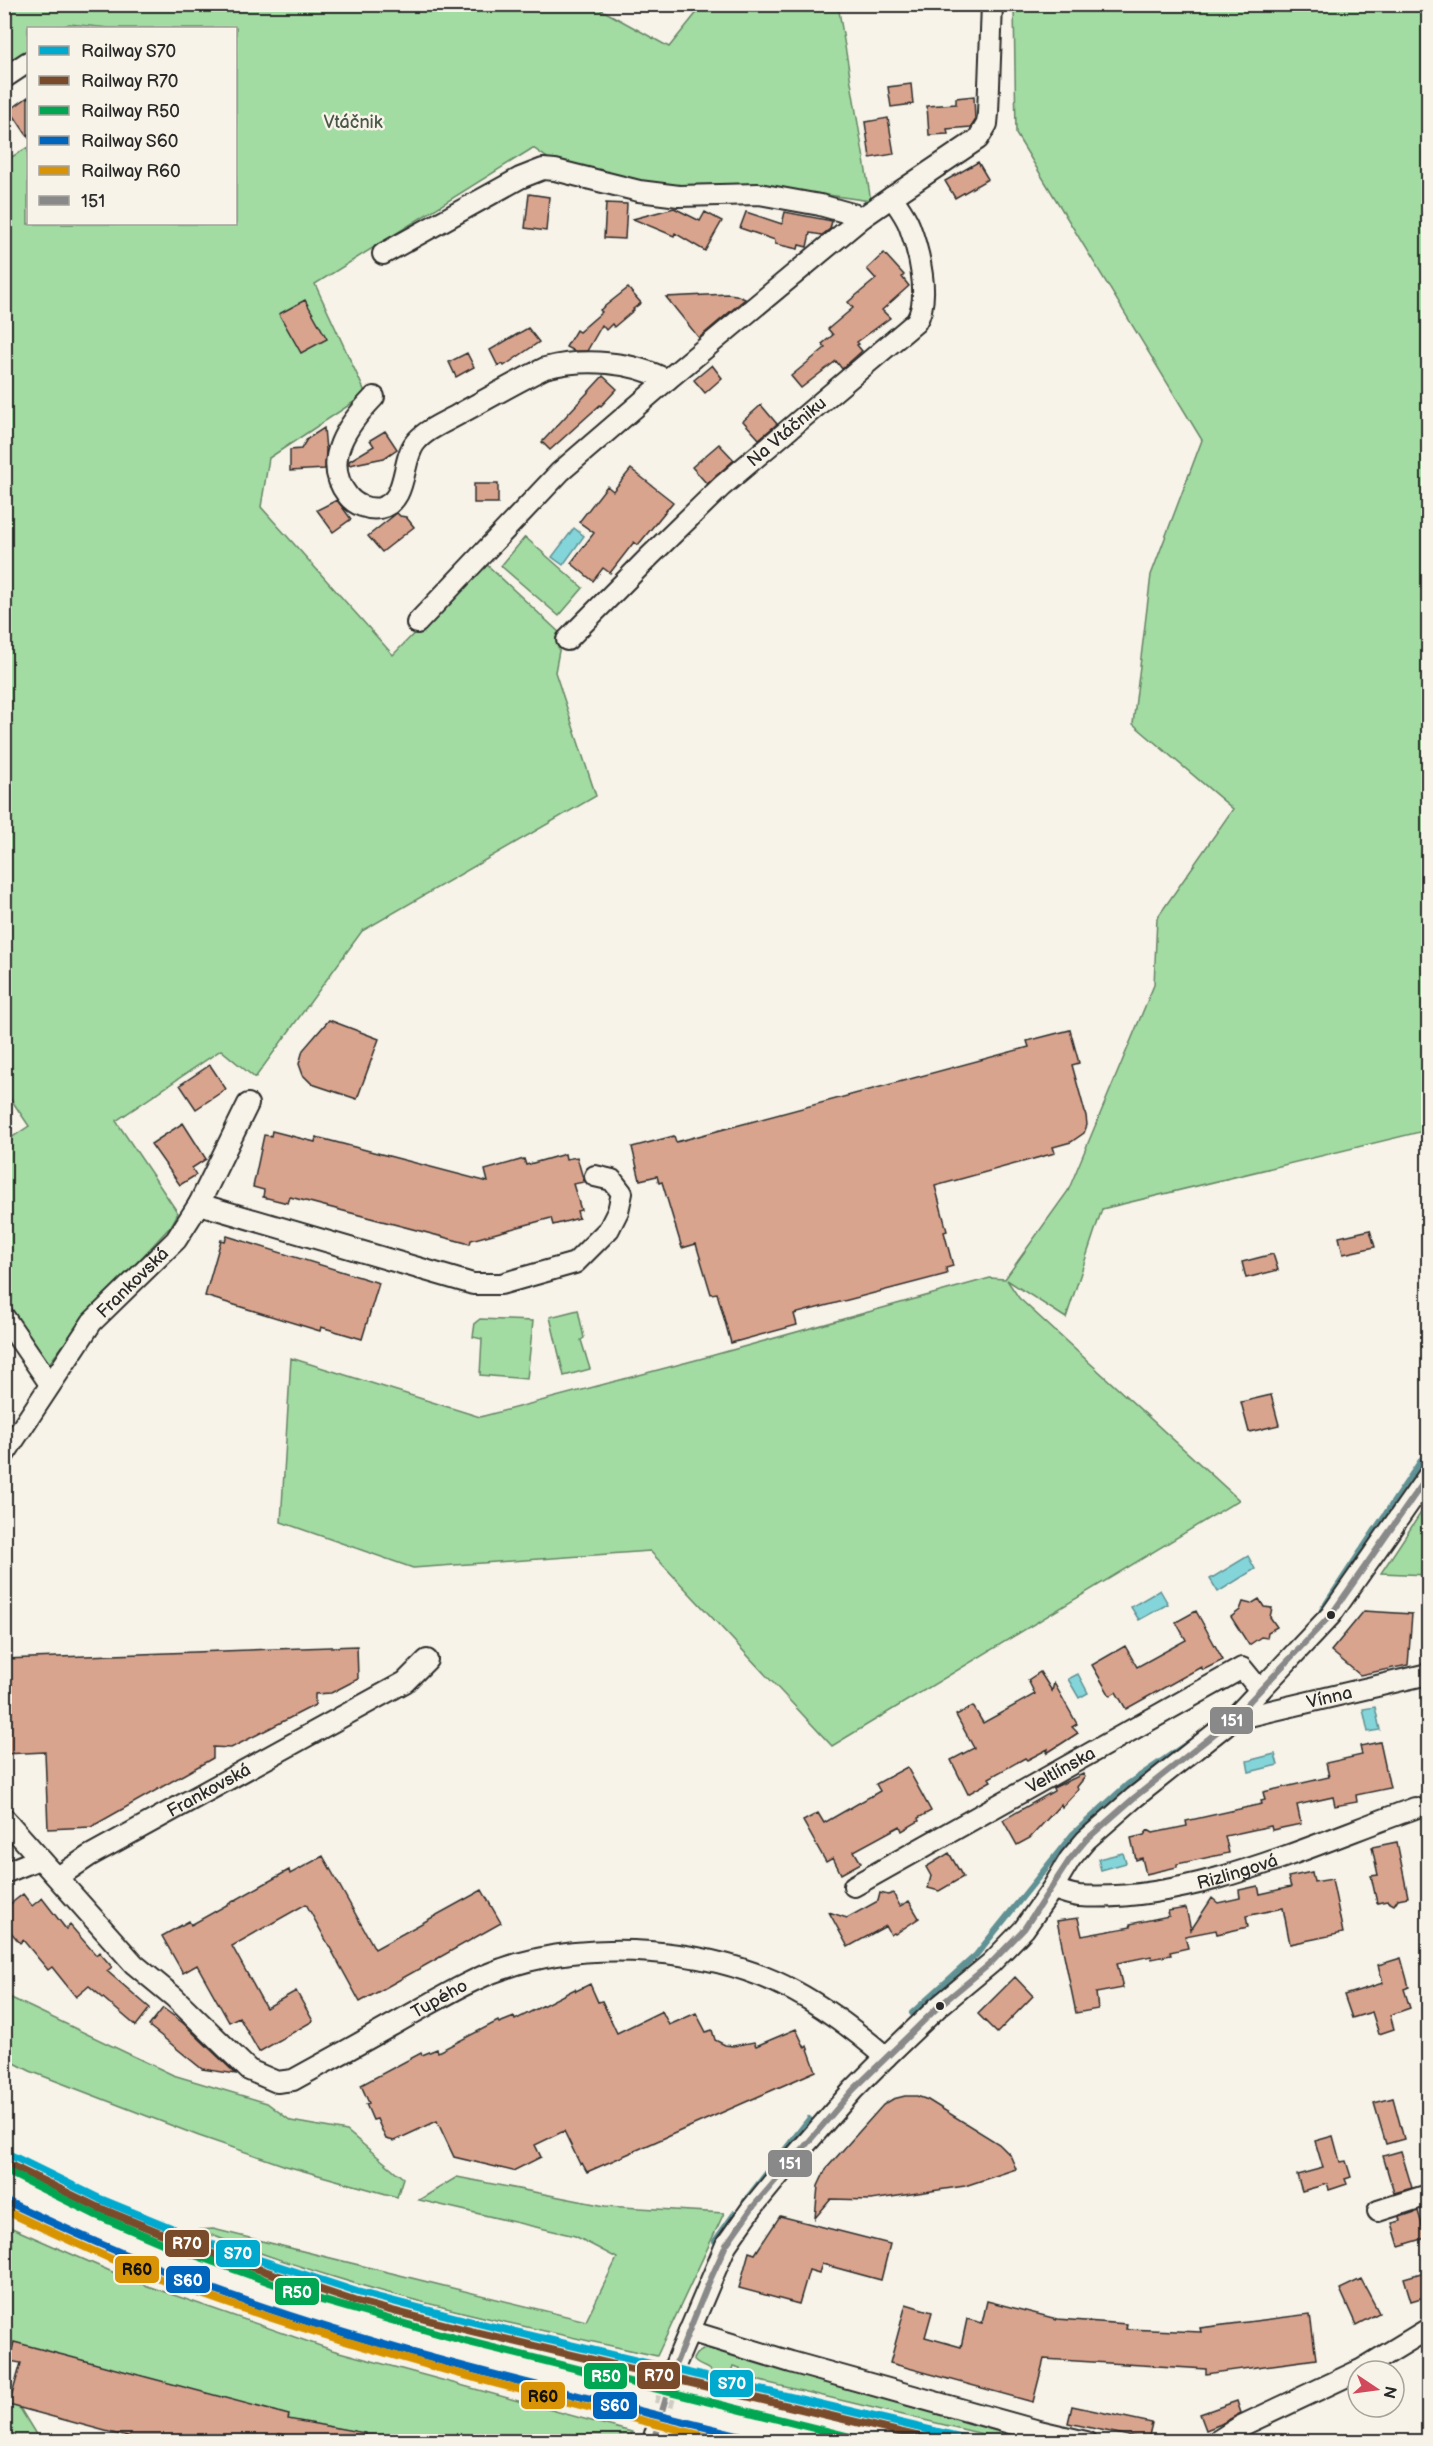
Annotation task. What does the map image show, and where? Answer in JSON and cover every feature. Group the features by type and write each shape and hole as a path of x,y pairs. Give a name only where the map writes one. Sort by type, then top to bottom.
{"street":[{"path":"417,622 560,472 863,217 978,139 984,131 988,113 992,4"},
{"path":"4,78 27,63"},
{"path":"383,254 520,178 543,169 649,192 679,196 759,194 785,197 863,217"},
{"name":"Na Vtáčniku","path":"567,640 722,486 916,322 921,315 924,297 915,247 908,223 892,196"},
{"path":"374,397 362,410 339,444 335,465 337,478 350,499 370,508 382,508 398,495 407,456 422,436 545,368 556,365 615,364 642,369 667,380"},
{"name":"Frankovská","path":"4,1455 92,1322 176,1240 199,1204 248,1104"},
{"path":"199,1204 473,1284 501,1284 575,1263 609,1229 618,1211 622,1193 612,1180 596,1176"},
{"path":"4,1317 50,1384"},
{"path":"676,2363 726,2245 752,2208 820,2127 886,2057 938,2007 991,1963 1024,1929 1070,1859 1086,1840 1135,1797 1232,1720 1331,1615 1428,1476"},
{"name":"Frankovská","path":"58,1877 88,1856 405,1682 427,1660"},
{"name":"Veltlínska","path":"854,1886 1242,1668 1260,1690"},
{"name":"Vínna","path":"1232,1720 1428,1674"},
{"name":"Rizlingová","path":"1052,1889 1076,1896 1149,1894 1256,1865 1415,1808"},
{"path":"4,1818 39,1859 58,1877"},
{"path":"4,1873 39,1859"},
{"name":"Tupého","path":"58,1877 134,1964 174,1997 249,2070 277,2082 293,2080 455,1990 502,1968 553,1955 596,1950 664,1954 730,1965 759,1974 794,1990 838,2017 886,2057"},
{"path":"1378,2211 1428,2195"},
{"path":"1378,2359 1428,2329"},
{"path":"689,2331 802,2365 1086,2442"},
{"path":"1216,2442 1241,2426 1346,2377"}],"green space":[{"name":"Vtáčnik","path":"5,5 593,5 669,47 703,5 838,5 871,201 785,189 676,189 569,173 533,148 315,284 366,394 269,458 261,507 393,655 484,562 562,635 555,672 596,796 362,931 255,1078 221,1050 116,1121 178,1213 171,1226 77,1327 48,1365 4,1297 5,1142 29,1126 4,1089 5,161 27,148 27,225 237,225 237,27 99,27 69,24 63,27 27,27 27,51 5,65"},
{"path":"1014,5 1428,5 1428,1130 1102,1209 1066,1318 1007,1280 1019,1298 1239,1500 832,1746 650,1551 413,1568 281,1522 291,1358 480,1417 707,1357 990,1278 1005,1279 1068,1191 1154,985 1157,918 1233,809 1133,724 1151,575 1202,440 1016,134"},
{"path":"525,537 583,588 559,616 501,566"},
{"path":"578,1310 584,1338 581,1340 590,1369 564,1376 550,1317"},
{"path":"480,1319 533,1321 527,1379 480,1375 482,1339 473,1337 475,1323"},
{"path":"1428,1502 1428,1575 1381,1573"},
{"path":"5,1995 173,2075 267,2103 291,2121 347,2131 403,2178 397,2197 286,2166 199,2136 30,2071 5,2058"},
{"path":"457,2177 605,2206 724,2213 657,2356 425,2303 311,2270 199,2230 213,2229 586,2321 617,2258 575,2236 419,2200"},
{"path":"5,2225 133,2281 332,2350 632,2432 630,2442 407,2442 311,2423 307,2439 14,2343 10,2358 5,2358"},
{"path":"708,2347 1055,2441 1012,2441 739,2376 740,2368 733,2366 730,2376 712,2373 693,2359 696,2354"},
{"path":"5,2393 12,2395 40,2441 5,2442"}],"water":[{"path":"574,528 584,536 563,565 552,557"},
{"path":"1248,1556 1255,1569 1218,1592 1210,1579"},
{"path":"1160,1590 1168,1604 1139,1620 1131,1607"},
{"path":"1078,1674 1088,1693 1079,1698 1068,1679"},
{"path":"1375,1707 1380,1730 1368,1732 1363,1709"},
{"path":"1275,1754 1278,1765 1249,1772 1247,1761"},
{"path":"1123,1853 1126,1863 1101,1870 1098,1859"}],"building":[{"path":"911,84 913,104 891,107 888,87"},
{"path":"974,96 975,121 971,127 947,129 948,134 929,135 927,106 956,104 956,98"},
{"path":"27,98 27,136 10,110"},
{"path":"888,118 894,154 870,158 865,122"},
{"path":"978,162 988,179 955,198 945,181"},
{"path":"529,194 549,197 546,231 525,228"},
{"path":"606,203 627,204 625,239 604,238"},
{"path":"674,208 700,221 705,212 722,221 705,251 675,233 674,236 633,219"},
{"path":"746,212 782,224 785,212 832,221 830,229 822,235 810,233 807,247 799,245 798,249 775,244 775,240 740,228"},
{"path":"884,253 904,275 902,277 909,286 882,310 890,318 857,342 862,351 842,369 836,361 801,388 791,376 825,348 822,344 833,335 828,329 853,308 848,302 876,279 867,269"},
{"path":"628,288 641,303 634,310 614,327 612,324 606,330 602,325 587,351 574,351 566,347 576,330 579,332 602,312 600,310"},
{"path":"728,294 745,299 699,338 666,297"},
{"path":"305,300 327,339 301,353 279,314"},
{"path":"528,328 539,342 504,366 503,364 498,366 490,350"},
{"path":"467,353 474,367 456,377 449,362"},
{"path":"712,365 722,378 705,393 694,380"},
{"path":"603,376 617,389 550,450 542,442"},
{"path":"761,405 777,424 759,439 743,421"},
{"path":"324,428 325,469 290,471 290,450 301,449 307,439"},
{"path":"385,431 397,449 384,458 349,465 349,461 374,446 370,440"},
{"path":"719,444 734,460 707,484 692,467"},
{"path":"631,469 673,502 638,545 634,542 610,573 603,568 593,581 571,563 594,533 579,522 607,486 613,491"},
{"path":"474,484 498,484 498,503 474,503"},
{"path":"337,500 351,519 333,532 317,510"},
{"path":"397,513 406,517 414,527 382,552 368,536"},
{"path":"329,1020 379,1039 357,1099 312,1084 303,1075 299,1064 303,1050"},
{"path":"1070,1030 1079,1063 1072,1065 1086,1116 1087,1125 1084,1133 1071,1142 1053,1147 1055,1153 935,1186 947,1231 944,1232 953,1266 946,1268 947,1274 794,1314 797,1325 731,1343 717,1293 711,1294 696,1244 682,1248 662,1182 659,1183 657,1176 640,1180 632,1147 674,1136 676,1142 1029,1047 1027,1041"},
{"path":"210,1065 226,1089 196,1109 180,1085"},
{"path":"183,1123 206,1159 192,1168 196,1175 180,1185 151,1144"},
{"path":"272,1131 315,1142 316,1137 488,1182 485,1170 524,1159 526,1165 565,1154 566,1159 577,1157 584,1182 573,1184 581,1210 577,1211 579,1218 553,1225 551,1218 471,1240 470,1244 290,1197 288,1203 263,1197 264,1190 253,1187 264,1135 271,1136"},
{"path":"1370,1230 1375,1247 1343,1254 1339,1237"},
{"path":"227,1236 379,1283 362,1339 321,1327 320,1331 205,1296 221,1240 225,1241"},
{"path":"1273,1254 1278,1270 1246,1278 1242,1262"},
{"path":"1271,1395 1279,1425 1249,1432 1241,1402"},
{"path":"1259,1599 1264,1607 1272,1608 1270,1617 1277,1627 1268,1632 1267,1638 1261,1637 1249,1645 1231,1617 1240,1610 1243,1602 1251,1604"},
{"path":"1196,1611 1223,1660 1203,1670 1201,1667 1126,1709 1116,1692 1110,1696 1092,1665 1125,1646 1137,1667 1186,1640 1176,1622"},
{"path":"1364,1611 1412,1614 1408,1665 1360,1675 1331,1651"},
{"path":"357,1646 358,1679 331,1693 315,1694 315,1705 231,1748 213,1747 213,1758 91,1827 48,1829 45,1752 4,1754 4,1659"},
{"path":"1040,1672 1052,1691 1054,1683 1077,1724 1072,1727 1078,1733 1047,1753 1048,1749 1027,1760 1025,1758 989,1778 991,1781 968,1794 951,1760 974,1748 956,1715 973,1706 983,1723 1035,1694 1028,1680"},
{"path":"1380,1742 1390,1788 1356,1795 1357,1802 1335,1806 1333,1797 1297,1805 1301,1824 1272,1830 1271,1826 1225,1836 1229,1853 1177,1864 1177,1867 1146,1874 1142,1858 1136,1860 1131,1838 1144,1835 1148,1830 1153,1833 1187,1826 1186,1821 1262,1804 1261,1801 1265,1800 1263,1792 1329,1777 1326,1763 1362,1755 1360,1746"},
{"path":"907,1767 931,1811 902,1831 900,1826 854,1851 861,1863 841,1874 833,1858 826,1862 803,1821 818,1813 824,1823 880,1791 876,1784"},
{"path":"1083,1774 1085,1777 1077,1787 1078,1790 1062,1807 1061,1804 1030,1838 1017,1845 1003,1820 1054,1791 1053,1788"},
{"path":"1397,1842 1408,1897 1398,1899 1394,1905 1387,1901 1377,1903 1371,1876 1378,1875 1372,1847"},
{"path":"949,1853 963,1877 939,1891 928,1888 931,1876 926,1867"},
{"path":"323,1856 375,1949 482,1890 501,1923 360,2002 306,1904 232,1946 266,2008 296,1991 313,2021 259,2052 239,2017 229,2022 197,1965 183,1973 162,1936 189,1921 191,1925 289,1870 290,1874"},
{"path":"1312,1872 1314,1882 1332,1879 1343,1933 1290,1944 1283,1908 1246,1916 1248,1927 1217,1934 1216,1930 1185,1936 1188,1948 1170,1952 1171,1955 1152,1959 1151,1956 1117,1963 1123,1988 1096,1993 1098,2009 1076,2013 1057,1921 1078,1918 1082,1936 1131,1927 1130,1924 1169,1916 1168,1911 1186,1908 1191,1930 1212,1898 1218,1903 1240,1898 1239,1890 1258,1886 1260,1894 1291,1887 1288,1877"},
{"path":"880,1893 888,1895 893,1893 900,1906 909,1901 919,1918 895,1934 891,1935 886,1926 848,1947 829,1912 847,1918 878,1901"},
{"path":"23,1894 32,1906 42,1898 66,1929 70,1925 96,1955 99,1952 112,1967 107,1971 150,2008 136,2026 89,1986 76,1997 52,1967 48,1970 23,1940 20,1943 4,1924 4,1909"},
{"path":"1401,1958 1409,1987 1404,1989 1410,2008 1390,2015 1394,2029 1379,2034 1372,2012 1352,2018 1344,1995 1383,1983 1378,1965"},
{"path":"1015,1977 1033,1996 997,2033 978,2014"},
{"path":"590,1984 598,2002 602,2001 617,2033 662,2011 669,2025 696,2013 706,2032 712,2030 715,2040 725,2045 733,2046 754,2042 756,2046 796,2029 805,2048 807,2046 816,2071 587,2172 582,2163 580,2164 564,2131 535,2145 541,2157 513,2171 454,2157 437,2121 394,2141 386,2139 377,2119 373,2120 361,2085 421,2053 422,2055 437,2049 438,2052 498,2021 499,2023 514,2017 515,2020 575,1989 576,1991"},
{"path":"163,2008 183,2023 236,2074 202,2069 149,2026"},
{"path":"905,2096 917,2096 928,2100 999,2144 1010,2155 1016,2169 965,2186 871,2200 831,2199 815,2218 818,2186 826,2169 883,2105"},
{"path":"1393,2098 1404,2139 1386,2144 1374,2103"},
{"path":"1333,2136 1340,2162 1346,2161 1351,2177 1345,2179 1347,2184 1329,2190 1327,2184 1302,2191 1297,2175 1323,2168 1315,2141"},
{"path":"1401,2151 1412,2188 1394,2193 1383,2156"},
{"path":"1418,2211 1426,2238 1399,2246 1392,2223 1401,2221 1400,2217"},
{"path":"780,2216 890,2244 881,2280 822,2264 819,2273 809,2270 799,2304 739,2288 749,2252 755,2254"},
{"path":"1428,2271 1428,2296 1411,2301 1404,2278"},
{"path":"1361,2279 1379,2313 1356,2325 1340,2289"},
{"path":"987,2301 1057,2319 1127,2324 1126,2329 1201,2332 1200,2328 1310,2314 1316,2359 1206,2374 1206,2369 1044,2359 1033,2402 890,2363 906,2304 932,2312 925,2337 961,2347 967,2319 982,2323"},
{"path":"14,2342 289,2415 288,2419 365,2433 364,2442 320,2442 279,2434 278,2442 146,2442 9,2405 21,2363 9,2361"},
{"path":"1237,2401 1241,2413 1206,2430 1200,2414"},
{"path":"1072,2406 1152,2423 1148,2440 1068,2423"}],"waterway":[{"path":"1322,1610 1428,1450"},
{"path":"912,2013 976,1955 1073,1834 1128,1784 1191,1741"},
{"path":"745,2201 809,2119"},
{"path":"715,2241 735,2213"}],"tunnel":[{"path":"655,2434 676,2363"}],"rail line":[{"name":"S70","path":"4,2152 100,2199 210,2244 357,2292 469,2321 980,2442"},
{"name":"R70","path":"4,2162 97,2207 207,2252 354,2301 467,2330 941,2442"},
{"name":"R50","path":"4,2170 94,2214 167,2245 314,2298 465,2341 870,2442"},
{"name":"S60","path":"4,2200 165,2271 330,2329 474,2370 766,2442"},
{"name":"R60","path":"4,2210 95,2252 164,2280 321,2334 456,2373 728,2442"}],"transit line":[{"name":"151","path":"653,2442 676,2363 706,2289 726,2245 752,2208 853,2090 938,2007 991,1963 1024,1929 1070,1859 1086,1840 1135,1797 1232,1720 1331,1615 1428,1476"}]}
